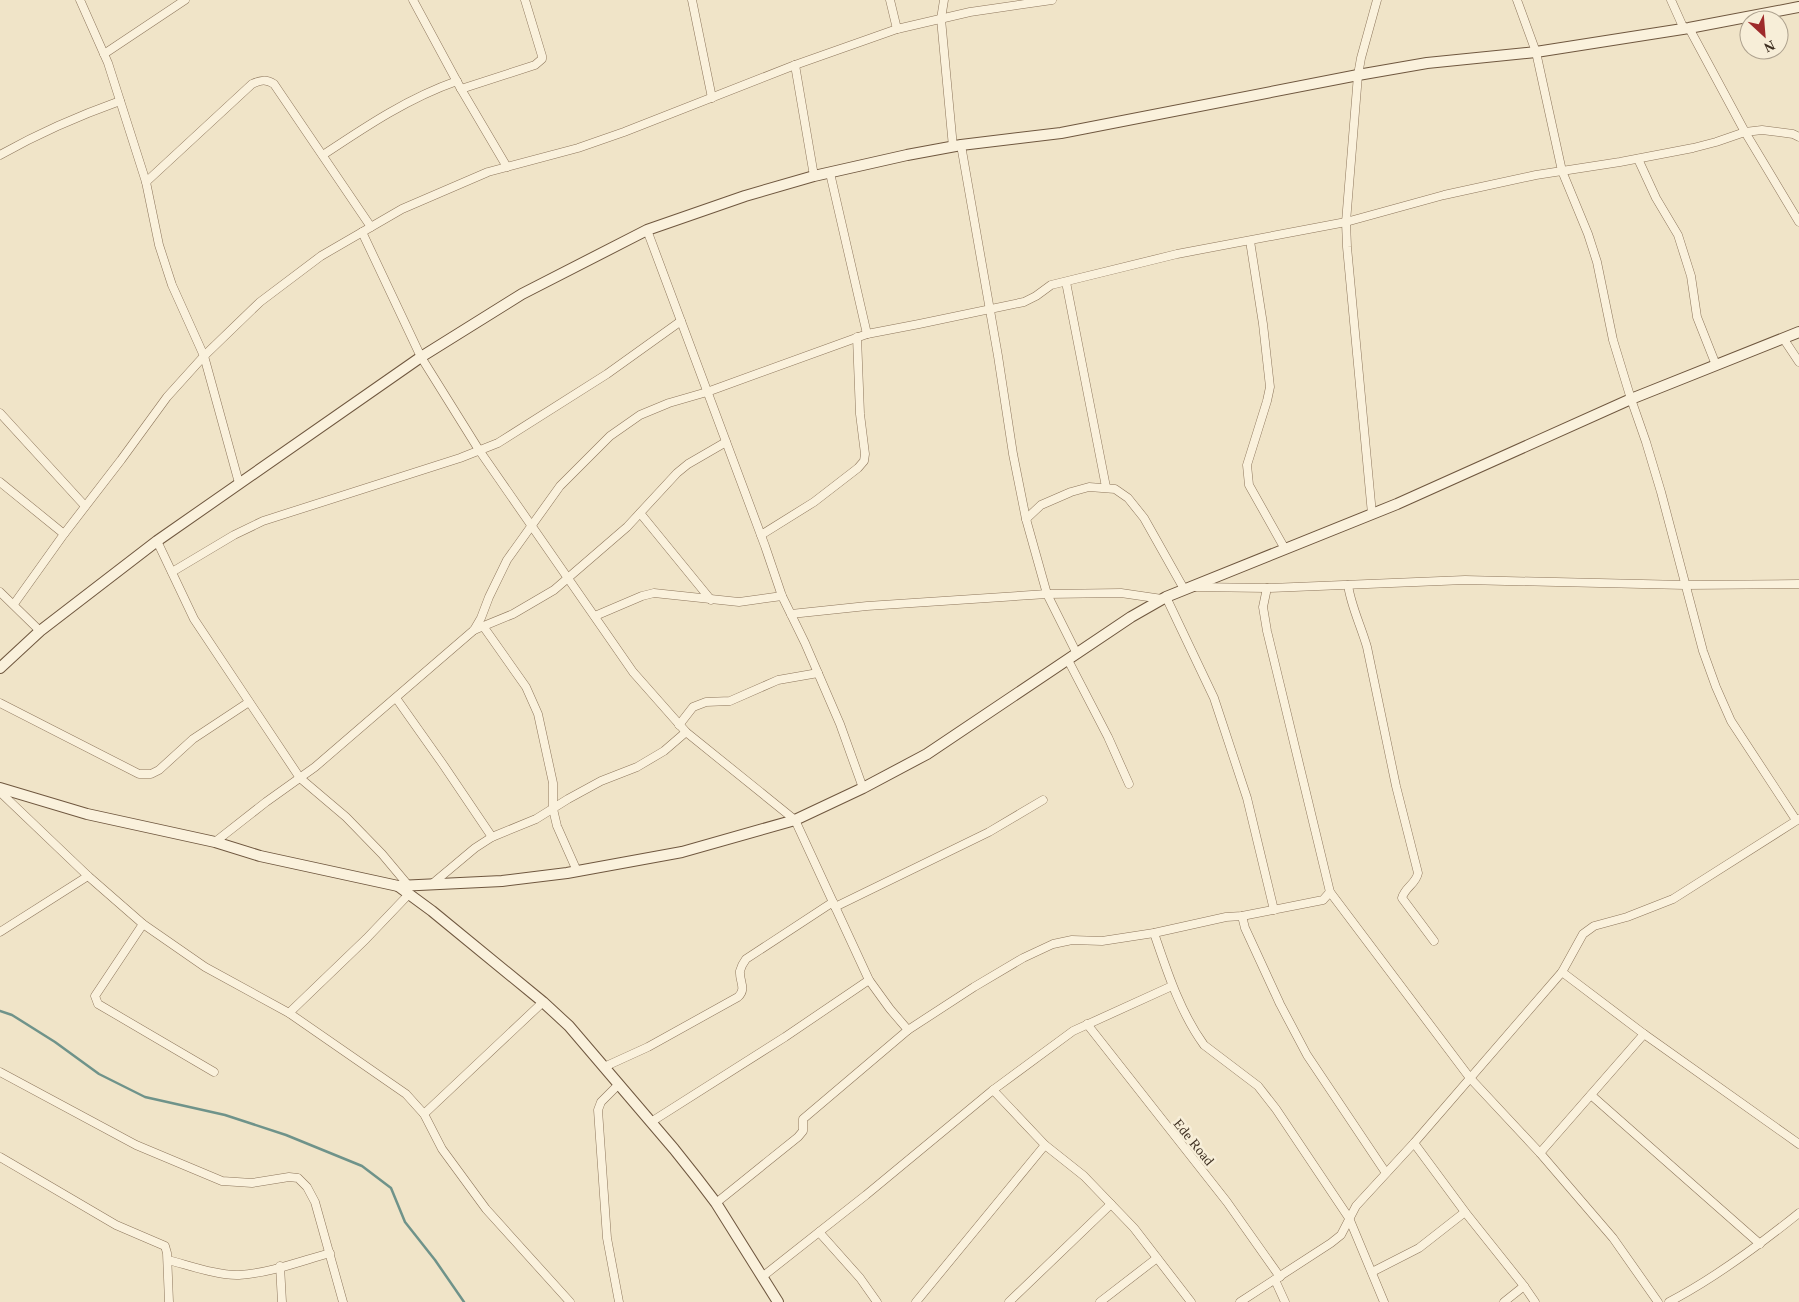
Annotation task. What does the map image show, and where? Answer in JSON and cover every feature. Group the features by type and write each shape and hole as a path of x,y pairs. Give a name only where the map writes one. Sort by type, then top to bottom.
{"street":[{"path":"80,0 104,54 146,182 159,245 172,284 204,356 239,483"},
{"path":"104,54 185,0"},
{"path":"413,0 461,89 507,167"},
{"path":"461,89 535,64 542,59 525,0"},
{"path":"692,0 712,98"},
{"path":"890,0 897,29"},
{"path":"944,0 941,19 957,146 989,309 1013,454 1026,519 1047,594 1077,654"},
{"path":"14,604 167,397 204,356 260,302 321,256 362,232 402,210 488,172 578,148 795,65 897,29 970,12 1052,0"},
{"path":"1372,514 1346,222 1358,75 1377,0"},
{"path":"1240,1302 1341,1235 1348,1218 1356,1206 1414,1143 1562,972 1583,934 1594,926 1627,917 1673,899 1798,820 1731,720 1703,651 1685,585 1680,558 1661,492 1613,340 1597,262 1588,234 1562,171 1536,52 1517,0"},
{"path":"1671,0 1745,132 1799,222"},
{"path":"0,668 40,631 157,541 421,357 522,294 647,230 746,196 814,176 957,146 1061,133 1427,63 1536,52 1687,28 1799,7"},
{"path":"795,65 814,176"},
{"path":"146,182 252,84 260,80 267,80 274,84 371,228"},
{"path":"322,155 398,108 434,89 457,81"},
{"path":"0,156 34,136 66,121 120,102"},
{"path":"474,630 507,560 560,486 610,436 640,415 669,403 707,392 867,334 1024,302 1051,285 1177,254 1346,222 1444,195 1536,174 1638,159 1716,142 1745,132 1762,130 1793,134 1799,137"},
{"path":"1638,159 1656,198 1678,235 1691,276 1697,317 1716,365"},
{"path":"830,173 867,334"},
{"path":"647,230 782,596 840,724 863,788"},
{"path":"362,232 421,357 479,450 632,672 686,732 795,820 869,980 908,1030"},
{"path":"1250,241 1270,387 1247,464 1247,473 1250,485 1285,549"},
{"path":"1066,282 1106,487"},
{"path":"172,572 234,535 263,521 498,443 608,374 681,321"},
{"path":"1,791 87,814 215,842 260,856 405,888 432,884 502,881 577,871 682,852 795,820 863,788 927,754 1131,617 1164,598 1372,514 1631,399 1799,332"},
{"path":"761,535 814,502 858,468 864,461 857,337"},
{"path":"1782,338 1799,362"},
{"path":"0,413 85,506"},
{"path":"215,842 315,767 474,630 512,614 554,590 626,527 677,473 688,464 726,442"},
{"path":"0,482 64,534"},
{"path":"1026,519 1041,505 1071,492 1089,487 1115,489 1128,498 1144,518 1187,588"},
{"path":"640,513 710,600"},
{"path":"157,541 194,619 300,778 346,818 382,854 405,888 543,1002 569,1026 680,1156 716,1203 778,1302"},
{"path":"1187,588 1267,588 1465,580 1685,585 1799,584"},
{"path":"1348,584 1350,601 1362,629 1367,647 1396,786 1418,873 1416,880 1403,893 1402,898 1434,941"},
{"path":"1267,588 1263,607 1267,631 1330,892 1470,1078 1540,1153 1612,1238 1658,1302"},
{"path":"0,592 40,631"},
{"path":"595,616 642,596 654,593 739,602 782,596"},
{"path":"791,614 867,606 1047,594 1121,593 1164,598"},
{"path":"1164,598 1214,698 1247,798 1274,910"},
{"path":"483,626 526,686 538,714 552,784 553,810 557,826 577,871"},
{"path":"1068,660 1129,784"},
{"path":"679,725 693,707 706,702 735,699 778,680 818,673"},
{"path":"396,698 492,837"},
{"path":"0,702 139,774 151,774 159,770 193,739 249,702"},
{"path":"432,884 492,837 536,819 601,781 637,767 664,751 686,732"},
{"path":"1,791 88,876 143,924 205,967 289,1014 406,1094 424,1114 442,1149 486,1209 570,1302"},
{"path":"604,1067 648,1047 738,997 742,994 743,988 740,968 746,959 834,905 989,832 1043,800"},
{"path":"0,932 88,876"},
{"path":"289,1014 366,939 405,888"},
{"path":"716,1203 798,1137 803,1131 803,1119 908,1030 1023,958 1053,944 1072,940 1102,941 1154,933 1226,917 1242,916 1323,900 1330,892"},
{"path":"1242,916 1245,928 1280,1004 1307,1055 1386,1173"},
{"path":"143,924 94,996 98,1004 214,1072"},
{"path":"1154,933 1172,986 1197,1036 1204,1045 1258,1086 1267,1096 1348,1218 1384,1302"},
{"path":"1562,972 1644,1034 1799,1144"},
{"path":"651,1122 785,1037 869,980"},
{"path":"762,1277 993,1090 1073,1031 1172,986"},
{"path":"424,1114 543,1002"},
{"name":"Ede Road","path":"1087,1024 1227,1202 1278,1278 1285,1302"},
{"path":"1540,1153 1644,1034"},
{"path":"0,1072 136,1145 222,1181 252,1183 289,1177 298,1178 307,1187 315,1202 343,1302"},
{"path":"619,1084 601,1102 598,1110 608,1238 619,1302"},
{"path":"993,1090 1045,1145 1084,1176 1134,1228 1191,1302"},
{"path":"1591,1095 1760,1244"},
{"path":"1414,1143 1535,1302"},
{"path":"916,1302 1045,1145"},
{"path":"0,1156 116,1226 164,1246 168,1260 169,1302"},
{"path":"1009,1302 1111,1204"},
{"path":"1372,1272 1419,1248 1465,1212"},
{"path":"1669,1302 1760,1244 1799,1213"},
{"path":"819,1232 860,1278 877,1302"},
{"path":"168,1260 238,1275 330,1253"},
{"path":"1100,1302 1157,1258"},
{"path":"280,1266 282,1302"},
{"path":"1504,1302 1524,1286"}],"waterway":[{"path":"0,1011 12,1015 55,1042 99,1074 145,1097 225,1115 286,1135 362,1166 391,1188 405,1222 435,1260 464,1302"}]}
